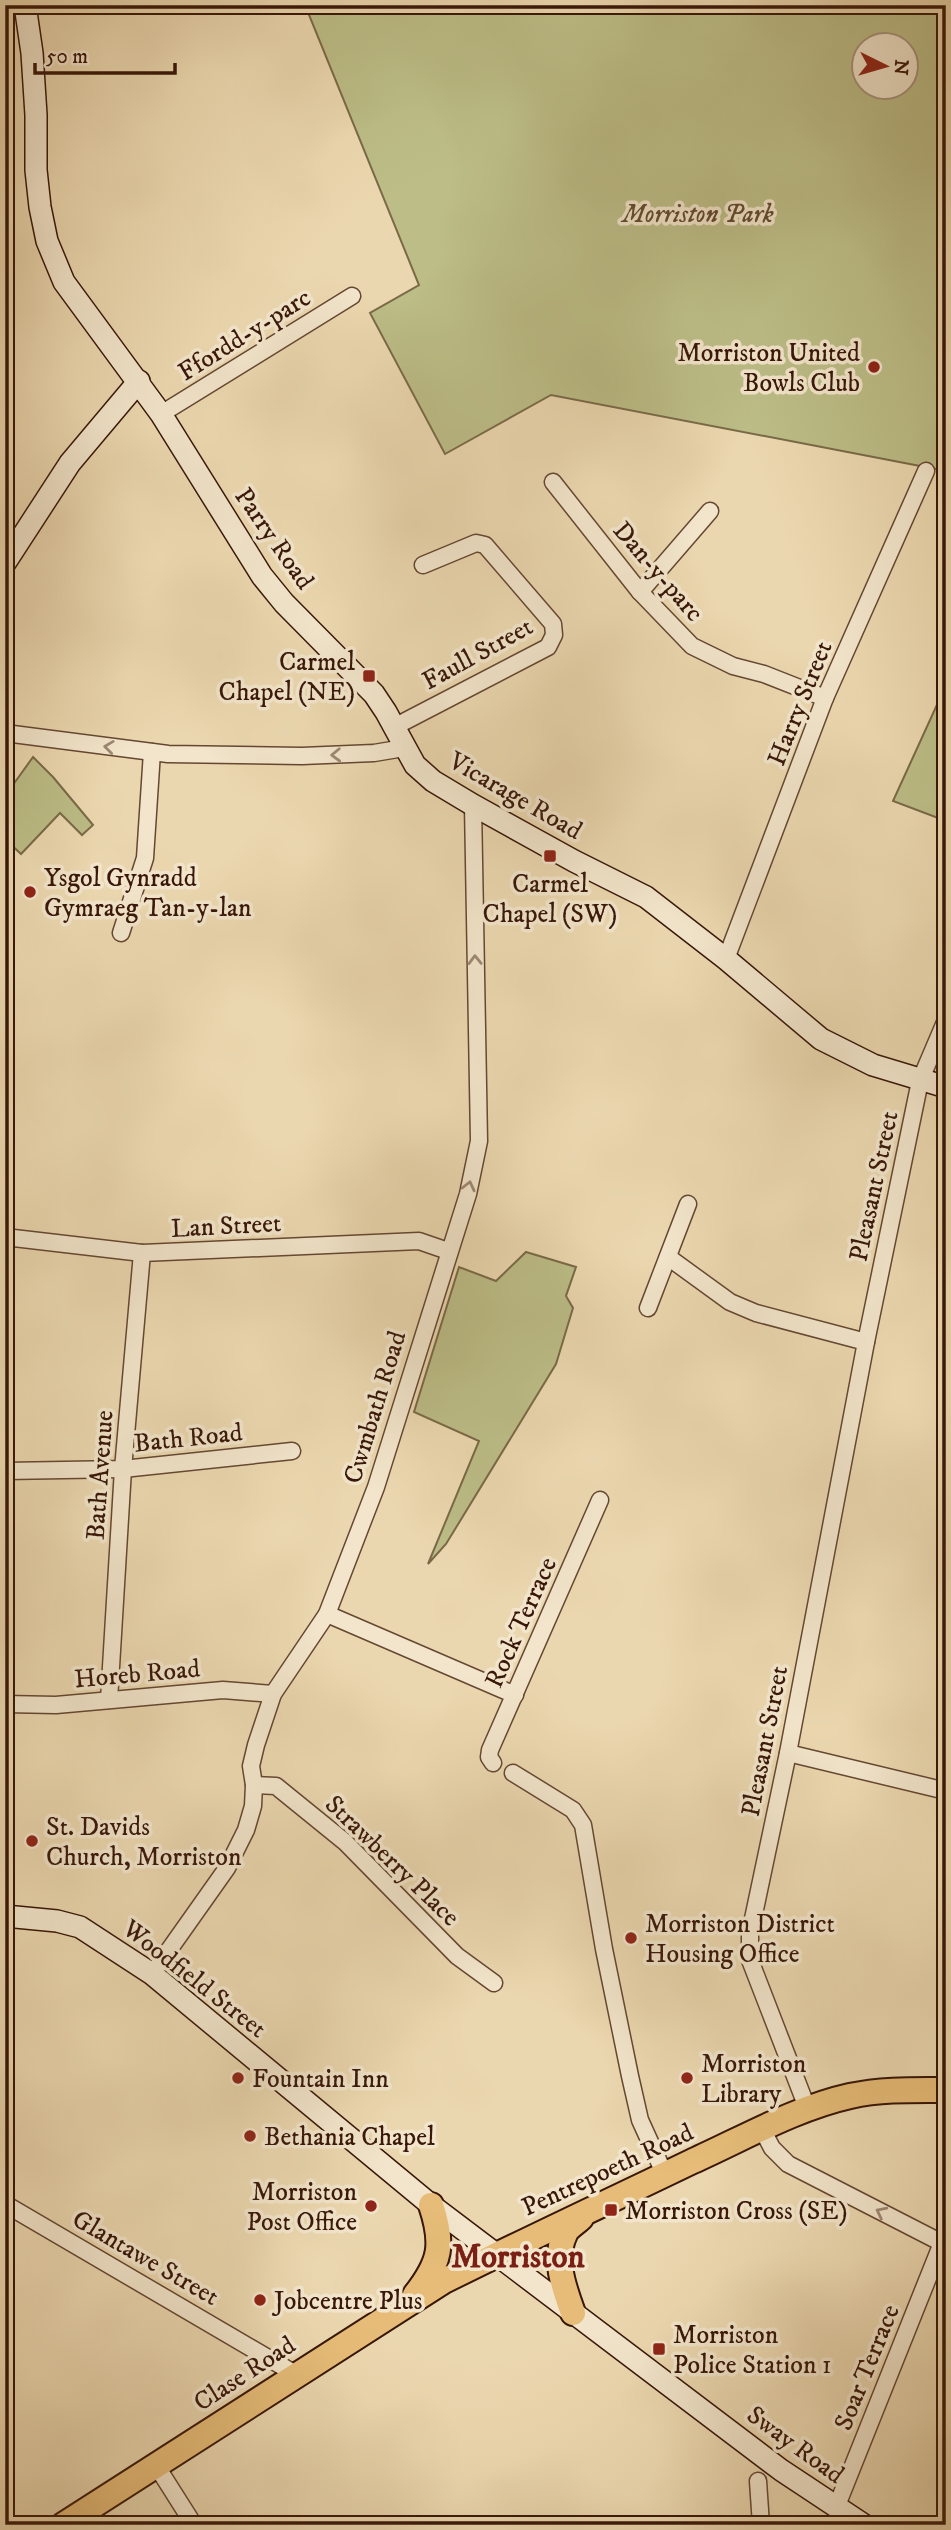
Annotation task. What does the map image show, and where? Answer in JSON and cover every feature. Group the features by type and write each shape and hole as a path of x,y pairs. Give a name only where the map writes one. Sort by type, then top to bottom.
{"main road":[{"name":"Pentrepoeth Road","path":"496,2255 762,2129 808,2110 850,2096 889,2090 946,2090"},
{"path":"408,2304 427,2280 438,2252 440,2231 431,2205"},
{"path":"573,2312 559,2258 565,2232 593,2209"},
{"name":"Clase Road","path":"63,2525 444,2281 496,2255"}],"street":[{"name":"Parry Road","path":"25,5 33,53 37,115 36,170 40,207 47,241 64,282 162,414 262,576 284,603 374,694 404,748"},
{"name":"Ffordd-y-parc","path":"162,414 352,296"},
{"path":"5,563 71,463 139,381"},
{"name":"Harry Street","path":"726,959 825,698 926,471"},
{"name":"Dan-y-parc","path":"553,482 640,592 692,646 733,666 764,674 825,698"},
{"path":"640,592 710,512"},
{"name":"Faull Street","path":"394,727 548,647 554,635 553,624 485,545 476,543 423,565"},
{"path":"5,733 168,754 302,756 374,754 404,748"},
{"name":"Vicarage Road","path":"404,748 415,765 433,781 574,862 646,897 726,959 821,1039 873,1065 946,1087"},
{"path":"121,933 145,858 152,752"},
{"name":"Cwmbath Road","path":"152,1974 227,1868 246,1830 253,1805 251,1766 273,1694 327,1614 376,1487 468,1194 479,1141 473,805"},
{"name":"Pleasant Street","path":"808,2110 750,1960 750,1933 920,1080 946,1020"},
{"path":"648,1308 688,1205"},
{"name":"Lan Street","path":"5,1237 142,1253 419,1241 448,1251"},
{"name":"Bath Avenue","path":"109,1700 123,1469 142,1253"},
{"path":"668,1257 730,1302 756,1313 866,1342"},
{"name":"Bath Road","path":"5,1471 123,1469 292,1451"},
{"name":"Rock Terrace","path":"493,1763 489,1757 490,1750 600,1500"},
{"path":"327,1614 515,1695"},
{"name":"Horeb Road","path":"5,1704 56,1705 223,1690 273,1694"},
{"path":"788,1753 946,1791"},
{"path":"513,1773 573,1810 583,1825 604,1950 640,2120 665,2175"},
{"name":"Strawberry Place","path":"254,1785 276,1786 335,1834 457,1956 494,1983"},
{"name":"Woodfield Street","path":"5,1916 57,1921 80,1927 152,1974 431,2205 496,2255"},
{"name":"Soar Terrace","path":"762,2129 772,2148 788,2164 942,2243 836,2508"},
{"name":"Glantawe Street","path":"5,2204 297,2375"},
{"name":"Sway Road","path":"496,2255 773,2463 864,2525"},
{"path":"156,2465 194,2525"},
{"path":"758,2481 761,2525"}],"green space":[{"name":"Morriston Park","path":"315,5 946,5 946,471 551,395 445,454 370,313 419,285 307,10"},
{"path":"946,685 946,821 893,801"},
{"path":"33,757 93,825 82,835 60,813 21,854 5,839 5,796"},
{"path":"526,1252 576,1267 566,1296 573,1308 556,1364 446,1544 428,1564 479,1441 414,1412 459,1267 496,1281"}],"place":[{"name":"Morriston United Bowls Club","path":"874,367"},
{"name":"Carmel Chapel (NE)","path":"369,676"},
{"name":"Carmel Chapel (SW)","path":"550,856"},
{"name":"Ysgol Gynradd Gymraeg Tan-y-lan","path":"30,892"},
{"name":"St. Davids Church, Morriston","path":"32,1841"},
{"name":"Morriston District Housing Office","path":"631,1938"},
{"name":"Fountain Inn","path":"238,2078"},
{"name":"Morriston Library","path":"687,2078"},
{"name":"Bethania Chapel","path":"250,2136"},
{"name":"Morriston Post Office","path":"371,2206"},
{"name":"Morriston Cross (SE)","path":"611,2210"},
{"name":"Jobcentre Plus","path":"260,2300"},
{"name":"Morriston Police Station 1","path":"659,2349"}],"district":[{"name":"Morriston","path":"518,2255"}]}
